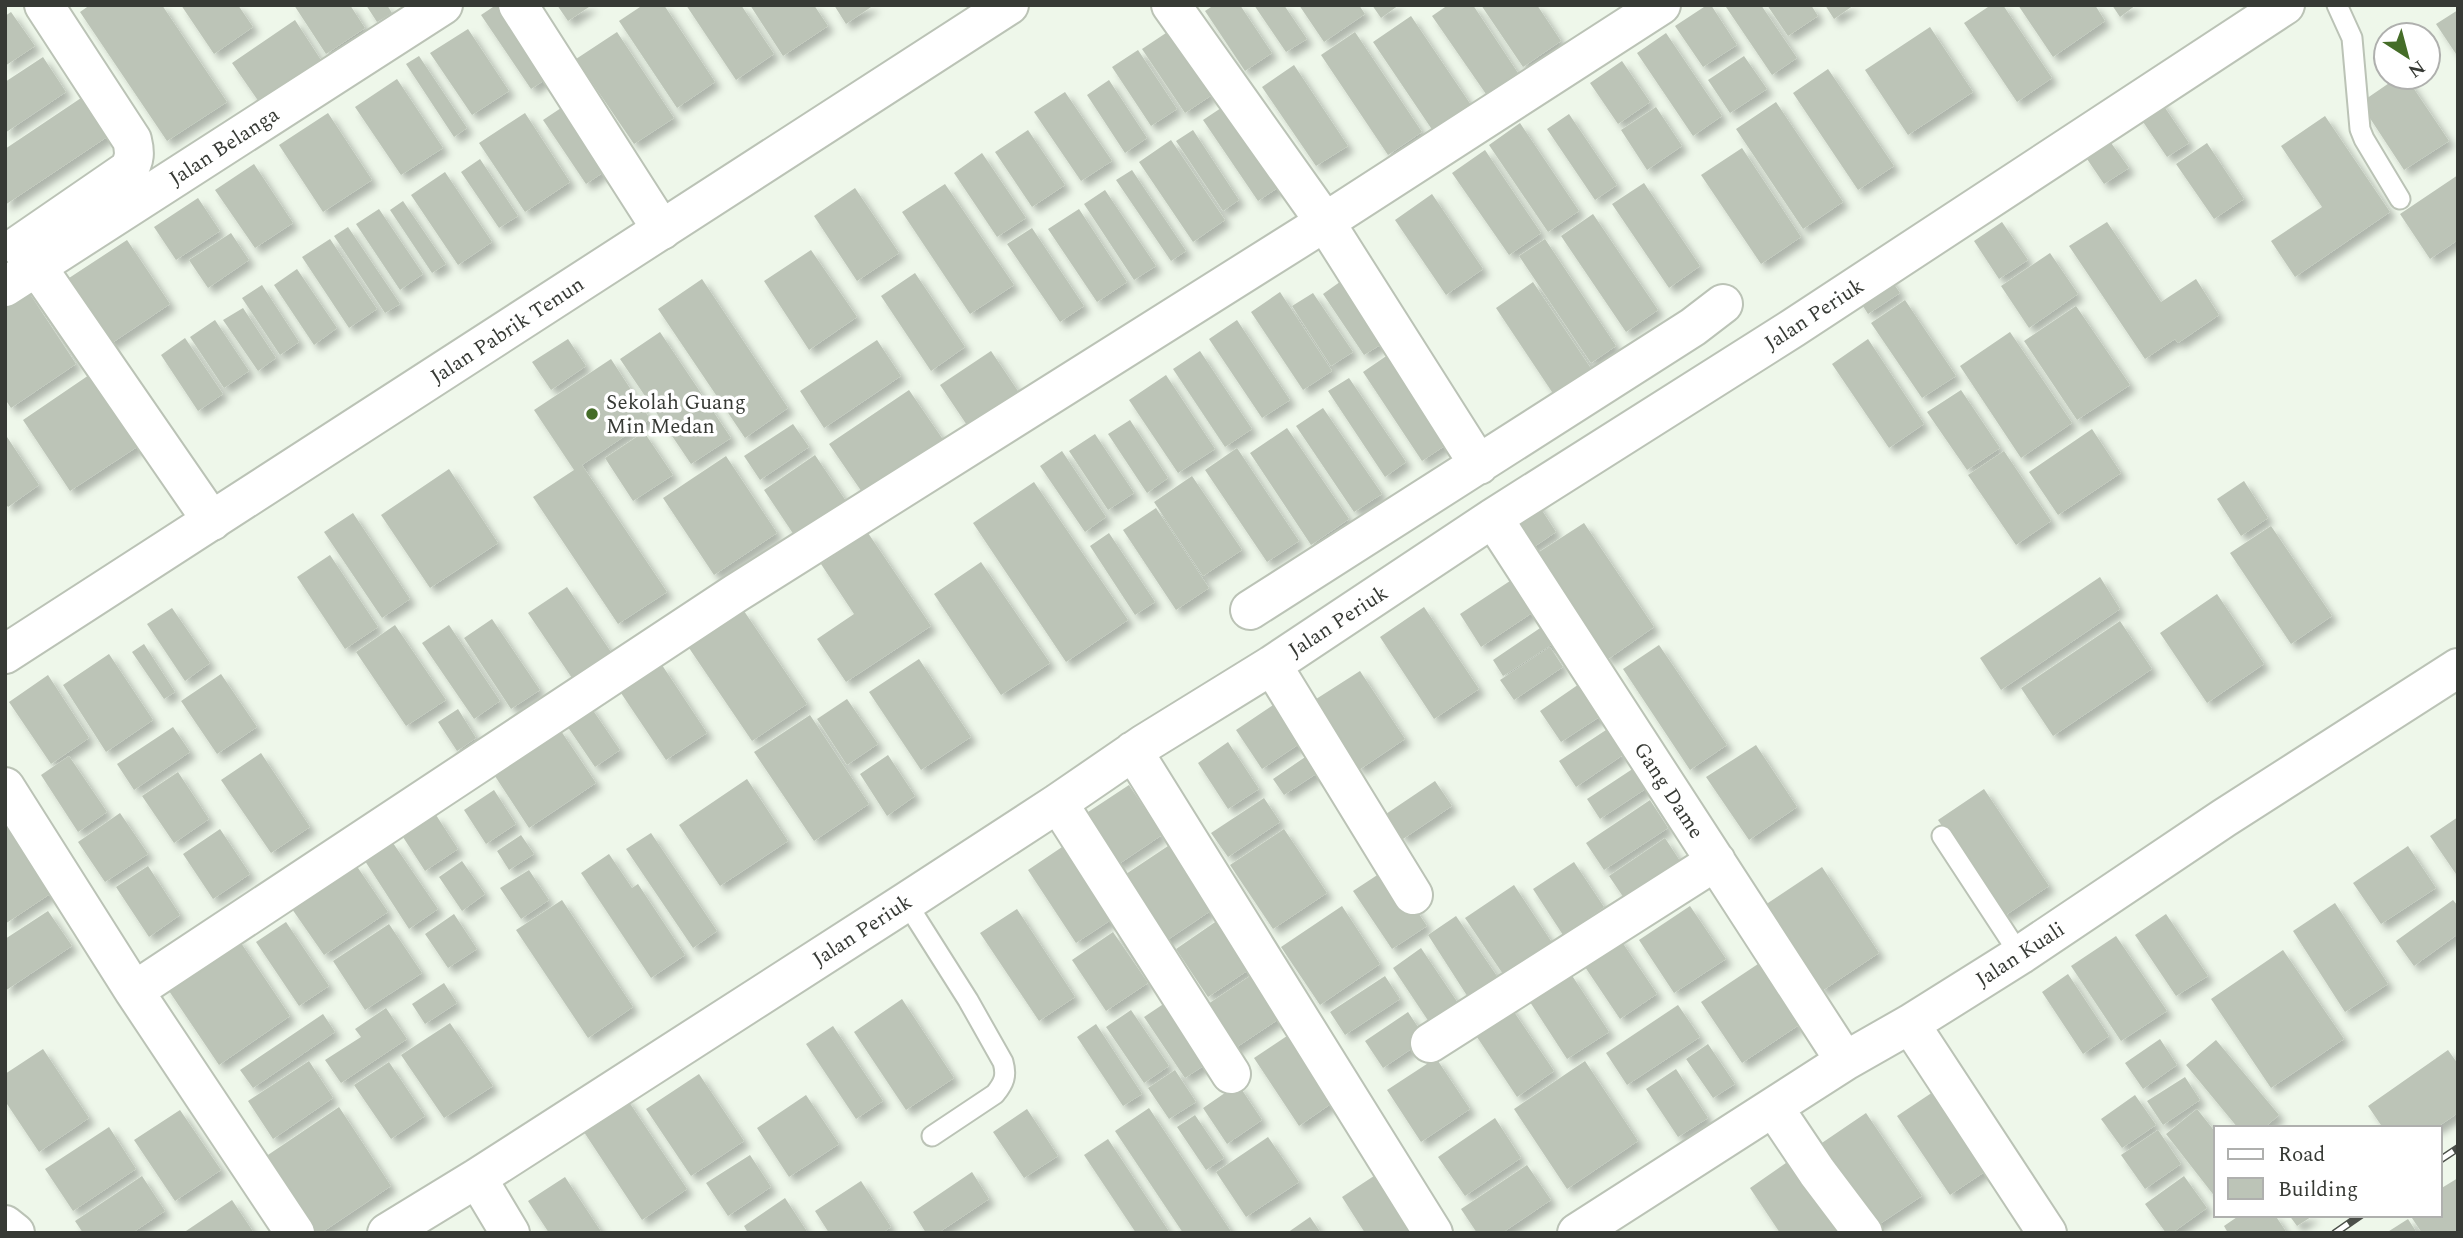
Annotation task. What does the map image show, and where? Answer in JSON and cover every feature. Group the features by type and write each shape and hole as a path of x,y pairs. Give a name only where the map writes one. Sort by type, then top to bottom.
{"street":[{"path":"44,5 132,140 135,152 128,170 17,263 212,521"},
{"name":"Jalan Belanga","path":"17,263 443,5"},
{"path":"518,5 662,230"},
{"name":"Jalan Pabrik Tenun","path":"7,649 212,521 1009,5"},
{"path":"1171,5 1325,222 1479,464"},
{"name":"Jalan Periuk","path":"387,1233 906,902 1133,751 1272,665 1493,518 1793,328 2285,5"},
{"path":"134,991 736,593 1325,222 1656,7"},
{"path":"1250,610 1693,327 1723,304"},
{"name":"Gang Dame","path":"1493,518 1845,1061"},
{"path":"1272,665 1413,895"},
{"name":"Jalan Kuali","path":"1577,1233 1845,1061 2020,955 2224,818 2458,668"},
{"path":"1133,751 1433,1233"},
{"path":"5,787 134,991 295,1233"},
{"path":"1058,803 1231,1074"},
{"path":"1430,1043 1716,861"},
{"path":"1910,1024 2047,1233"},
{"path":"1773,1108 1863,1233"},
{"path":"477,1178 510,1233"},
{"path":"5,1225 15,1233"}],"lane":[{"path":"2337,5 2352,38 2360,129 2400,199"},
{"path":"1942,836 2020,955"},
{"path":"906,902 968,1000 1003,1062 1006,1073 1003,1084 995,1094 932,1136"}],"building":[{"path":"90,5 162,5 227,102 167,141 80,12"},
{"path":"181,5 238,5 253,27 214,54"},
{"path":"294,5 350,5 365,28 326,54"},
{"path":"366,5 387,5 392,13 377,22"},
{"path":"496,5 509,5 554,74 531,89 481,15"},
{"path":"557,5 592,5 568,21"},
{"path":"643,5 664,5 715,82 677,108 619,21"},
{"path":"686,5 741,5 774,54 736,80"},
{"path":"750,5 814,5 828,26 783,56"},
{"path":"834,5 874,5 846,24"},
{"path":"1214,5 1240,5 1272,53 1245,71 1205,11"},
{"path":"1254,5 1284,5 1307,39 1286,52"},
{"path":"1299,5 1359,5 1365,14 1324,42"},
{"path":"1372,5 1399,5 1381,18"},
{"path":"1448,5 1473,5 1518,73 1486,94 1432,16"},
{"path":"1481,5 1537,5 1561,41 1523,67"},
{"path":"1711,5 1737,45 1703,67 1675,26"},
{"path":"1761,5 1797,58 1772,75 1726,7"},
{"path":"1767,5 1811,5 1818,16 1788,36"},
{"path":"1825,5 1854,5 1834,19"},
{"path":"1991,5 2003,5 2052,78 2017,102 1964,23"},
{"path":"2018,5 2095,5 2105,21 2053,57"},
{"path":"2112,5 2136,5 2120,17"},
{"path":"2458,10 2458,57 2442,33 2441,21"},
{"path":"11,12 35,46 5,66 5,16"},
{"path":"1411,16 1471,105 1433,131 1373,42"},
{"path":"295,20 321,60 259,102 232,63"},
{"path":"1930,27 1973,92 1908,135 1865,70"},
{"path":"468,29 509,91 472,115 430,53"},
{"path":"1169,31 1212,95 1185,113 1142,49"},
{"path":"617,32 674,118 634,144 576,59"},
{"path":"1355,32 1422,132 1388,155 1321,55"},
{"path":"1666,33 1722,116 1693,136 1637,53"},
{"path":"1138,50 1177,109 1151,126 1112,67"},
{"path":"419,56 467,128 454,137 406,64"},
{"path":"1744,56 1767,89 1730,113 1708,80"},
{"path":"43,57 66,92 5,133 5,82"},
{"path":"1622,61 1650,102 1618,124 1590,83"},
{"path":"1294,65 1348,146 1316,166 1262,87"},
{"path":"1828,69 1894,166 1858,190 1793,93"},
{"path":"397,79 443,148 401,175 355,107"},
{"path":"1109,80 1147,138 1125,153 1087,95"},
{"path":"2378,91 2415,91 2449,141 2404,170 2360,103"},
{"path":"1065,92 1112,161 1081,181 1034,112"},
{"path":"84,96 110,135 5,205 5,149"},
{"path":"2159,99 2189,143 2167,157 2137,113"},
{"path":"1233,100 1288,181 1258,201 1203,120"},
{"path":"1776,102 1843,202 1803,229 1736,129"},
{"path":"1656,107 1682,146 1647,170 1621,130"},
{"path":"561,108 604,172 586,184 543,120"},
{"path":"328,113 372,180 323,212 279,145"},
{"path":"525,113 570,182 525,212 479,143"},
{"path":"1569,114 1617,185 1595,200 1547,129"},
{"path":"2325,116 2390,212 2295,277 2271,241 2322,207 2281,146"},
{"path":"1520,123 1579,211 1548,232 1489,145"},
{"path":"1028,130 1065,185 1032,207 995,152"},
{"path":"1193,130 1239,200 1223,211 1176,141"},
{"path":"1171,140 1225,220 1193,242 1139,162"},
{"path":"2109,140 2129,168 2104,184 2085,156"},
{"path":"2207,143 2244,199 2214,219 2176,164"},
{"path":"1742,148 1801,237 1761,264 1701,175"},
{"path":"1485,150 1541,233 1509,255 1452,173"},
{"path":"982,153 1026,218 997,237 954,173"},
{"path":"480,159 518,216 499,228 461,172"},
{"path":"254,164 293,223 255,248 215,190"},
{"path":"1132,170 1186,251 1171,261 1116,180"},
{"path":"445,172 492,242 458,265 411,195"},
{"path":"2458,175 2458,240 2430,259 2400,214"},
{"path":"1644,183 1700,266 1669,288 1612,204"},
{"path":"945,184 1014,285 970,314 902,212"},
{"path":"855,188 899,253 857,281 814,216"},
{"path":"1105,190 1156,266 1134,280 1084,204"},
{"path":"1432,194 1483,269 1446,295 1395,220"},
{"path":"198,198 220,231 176,260 154,227"},
{"path":"403,201 446,264 432,273 390,210"},
{"path":"379,209 423,274 400,290 356,224"},
{"path":"1079,209 1127,282 1097,302 1048,229"},
{"path":"1593,214 1658,310 1626,332 1561,236"},
{"path":"2002,222 2028,260 1999,279 1974,241"},
{"path":"2107,222 2161,302 2196,279 2219,315 2178,343 2175,339 2145,359 2069,246"},
{"path":"348,227 400,304 385,313 334,236"},
{"path":"1032,228 1084,306 1060,322 1007,244"},
{"path":"231,233 249,260 208,288 189,260"},
{"path":"330,239 377,309 349,328 302,257"},
{"path":"1545,239 1616,346 1591,363 1519,256"},
{"path":"127,240 170,304 109,345 66,280"},
{"path":"811,250 857,317 809,350 764,281"},
{"path":"2050,253 2078,294 2029,328 2001,286"},
{"path":"297,269 337,328 314,345 274,285"},
{"path":"915,273 965,347 931,371 881,296"},
{"path":"1887,274 1900,293 1868,314 1856,295"},
{"path":"702,279 788,408 745,438 658,309"},
{"path":"1344,279 1385,342 1364,355 1323,294"},
{"path":"1533,282 1592,370 1554,395 1496,308"},
{"path":"24,285 76,364 11,408 5,399 5,298"},
{"path":"262,285 299,342 280,355 242,298"},
{"path":"1280,292 1332,371 1303,390 1251,312"},
{"path":"1313,293 1353,352 1331,366 1292,306"},
{"path":"1905,300 1956,376 1922,398 1871,323"},
{"path":"2076,306 2130,385 2077,420 2024,341"},
{"path":"243,308 276,358 258,371 223,320"},
{"path":"215,320 249,371 224,388 190,337"},
{"path":"1237,320 1290,400 1262,418 1209,339"},
{"path":"660,332 731,438 691,464 620,359"},
{"path":"2010,332 2072,423 2021,458 1960,366"},
{"path":"185,338 223,394 198,411 161,355"},
{"path":"568,339 586,366 551,390 532,362"},
{"path":"1868,339 1924,424 1889,448 1832,364"},
{"path":"877,340 901,376 824,428 800,391"},
{"path":"1395,350 1455,439 1422,461 1363,372"},
{"path":"991,351 1026,403 975,437 940,385"},
{"path":"1200,351 1252,429 1225,447 1173,369"},
{"path":"611,359 650,419 582,465 667,592 618,624 533,497 574,470 534,410"},
{"path":"92,373 140,445 70,491 23,420"},
{"path":"1166,375 1215,449 1178,473 1129,400"},
{"path":"1349,378 1406,462 1385,477 1328,391"},
{"path":"909,390 944,441 864,495 829,444"},
{"path":"1961,390 2000,448 1967,470 1927,412"},
{"path":"1323,408 1382,494 1354,512 1296,426"},
{"path":"1130,420 1168,478 1147,493 1108,434"},
{"path":"793,424 809,447 760,480 744,456"},
{"path":"1287,428 1349,519 1311,545 1250,453"},
{"path":"2092,429 2121,473 2058,515 2029,472"},
{"path":"644,432 673,475 633,501 605,458"},
{"path":"5,434 39,485 8,507 5,503"},
{"path":"1095,434 1134,493 1108,510 1069,451"},
{"path":"1237,448 1299,541 1267,562 1205,470"},
{"path":"1062,451 1106,517 1085,532 1040,466"},
{"path":"2004,451 2051,521 2016,545 1968,475"},
{"path":"815,455 852,510 800,544 764,490"},
{"path":"726,456 777,533 714,575 663,498"},
{"path":"449,469 498,543 430,588 381,515"},
{"path":"1192,476 1242,550 1203,576 1154,502"},
{"path":"2244,481 2268,518 2241,536 2217,499"},
{"path":"1034,482 1128,620 1066,662 973,523"},
{"path":"1534,498 1556,532 1522,555 1499,521"},
{"path":"1156,508 1209,588 1176,610 1123,530"},
{"path":"353,513 410,599 382,618 324,532"},
{"path":"1584,523 1654,627 1607,660 1536,554"},
{"path":"2271,526 2332,616 2291,644 2230,553"},
{"path":"868,533 931,626 846,682 817,639 854,614 821,564"},
{"path":"1109,533 1155,602 1135,615 1090,546"},
{"path":"330,555 378,627 345,649 297,577"},
{"path":"981,562 1050,663 1001,695 934,594"},
{"path":"1519,575 1541,607 1481,647 1460,614"},
{"path":"2100,577 2120,609 2001,690 1980,658"},
{"path":"567,587 611,652 572,678 528,613"},
{"path":"2217,594 2264,664 2207,703 2160,633"},
{"path":"1424,607 1479,689 1434,719 1380,637"},
{"path":"172,608 210,663 185,681 147,624"},
{"path":"744,611 807,704 752,741 689,648"},
{"path":"492,619 540,690 511,709 464,638"},
{"path":"2120,621 2152,669 2053,736 2021,688"},
{"path":"1546,624 1557,641 1503,676 1493,660"},
{"path":"395,625 446,700 406,726 356,652"},
{"path":"449,625 500,701 474,719 422,643"},
{"path":"144,644 175,692 164,699 132,652"},
{"path":"1659,645 1727,745 1690,770 1623,669"},
{"path":"1550,647 1563,667 1514,700 1500,680"},
{"path":"109,654 153,720 106,752 63,685"},
{"path":"919,659 971,737 921,770 869,692"},
{"path":"662,665 707,733 666,760 621,693"},
{"path":"1360,671 1405,739 1359,770 1313,701"},
{"path":"221,674 257,727 217,754 181,701"},
{"path":"48,675 89,738 51,764 9,702"},
{"path":"1585,680 1607,712 1561,742 1540,711"},
{"path":"847,699 878,744 847,765 817,719"},
{"path":"1282,699 1308,738 1262,769 1236,730"},
{"path":"588,703 620,750 595,767 563,720"},
{"path":"458,709 476,738 457,751 438,722"},
{"path":"810,715 869,804 814,841 754,752"},
{"path":"173,727 190,752 134,790 117,764"},
{"path":"559,728 596,783 529,828 493,773"},
{"path":"1606,730 1623,755 1576,787 1559,761"},
{"path":"1228,742 1259,789 1228,809 1198,763"},
{"path":"1756,745 1797,807 1749,840 1706,777"},
{"path":"261,753 310,827 271,853 221,780"},
{"path":"1311,753 1322,770 1284,795 1273,779"},
{"path":"888,755 915,796 887,816 860,774"},
{"path":"69,756 107,812 78,832 41,775"},
{"path":"1634,768 1647,788 1600,819 1587,799"},
{"path":"178,772 209,819 174,843 142,796"},
{"path":"747,779 788,841 720,886 679,825"},
{"path":"1435,781 1452,806 1403,839 1386,814"},
{"path":"1129,785 1162,835 1116,866 1082,816"},
{"path":"1984,789 2049,886 2003,917 1938,820"},
{"path":"494,790 516,824 486,844 464,810"},
{"path":"1264,798 1280,822 1228,857 1211,833"},
{"path":"1650,800 1668,828 1604,870 1586,843"},
{"path":"120,813 148,854 105,882 78,842"},
{"path":"436,815 458,849 425,871 403,837"},
{"path":"2458,817 2458,877 2430,836"},
{"path":"5,821 53,892 5,924"},
{"path":"220,829 250,874 213,899 183,854"},
{"path":"1284,829 1327,893 1273,929 1230,865"},
{"path":"651,833 717,931 693,948 626,849"},
{"path":"521,835 534,854 509,870 497,851"},
{"path":"1665,838 1682,864 1626,901 1609,876"},
{"path":"393,843 438,909 409,929 365,861"},
{"path":"1068,843 1117,916 1076,943 1028,870"},
{"path":"1168,846 1212,910 1160,945 1117,880"},
{"path":"2408,846 2436,888 2381,924 2353,883"},
{"path":"609,854 632,888 638,884 685,955 651,978 581,873"},
{"path":"462,861 485,894 462,911 439,877"},
{"path":"1574,862 1604,907 1563,935 1533,889"},
{"path":"356,865 388,912 324,955 292,909"},
{"path":"148,866 180,915 149,937 116,887"},
{"path":"1822,867 1879,953 1822,991 1765,905"},
{"path":"1388,868 1427,926 1392,949 1353,891"},
{"path":"529,870 549,900 521,919 500,888"},
{"path":"1514,885 1553,944 1505,977 1465,918"},
{"path":"562,900 633,1007 588,1038 516,930"},
{"path":"2453,900 2458,906 2458,934 2414,966 2396,941"},
{"path":"2335,903 2388,984 2345,1012 2293,931"},
{"path":"1342,906 1380,964 1320,1005 1281,947"},
{"path":"1690,906 1726,959 1674,993 1639,940"},
{"path":"1017,909 1075,997 1039,1021 980,933"},
{"path":"48,911 72,946 5,991 5,939"},
{"path":"454,914 477,949 448,968 425,934"},
{"path":"2166,914 2208,976 2176,996 2135,935"},
{"path":"1456,916 1503,985 1473,1005 1428,935"},
{"path":"1221,918 1253,967 1208,997 1176,949"},
{"path":"286,922 329,986 299,1006 256,942"},
{"path":"389,924 422,973 365,1010 333,961"},
{"path":"1113,932 1148,983 1106,1011 1072,960"},
{"path":"1618,936 1657,994 1620,1019 1581,961"},
{"path":"2116,936 2167,1011 2121,1041 2071,966"},
{"path":"237,937 290,1016 219,1065 165,985"},
{"path":"1421,948 1464,1012 1435,1031 1393,968"},
{"path":"2283,950 2344,1039 2271,1088 2211,999"},
{"path":"1758,964 1799,1025 1742,1063 1701,1002"},
{"path":"1256,972 1285,1015 1231,1051 1202,1008"},
{"path":"1571,974 1609,1032 1567,1059 1530,1002"},
{"path":"2068,974 2109,1036 2083,1054 2042,992"},
{"path":"1385,976 1400,999 1345,1035 1330,1012"},
{"path":"444,983 457,1003 425,1024 412,1004"},
{"path":"1174,997 1214,1059 1185,1078 1144,1017"},
{"path":"902,999 954,1078 906,1110 854,1032"},
{"path":"1508,1003 1554,1071 1517,1097 1471,1028"},
{"path":"1678,1005 1700,1037 1627,1085 1606,1053"},
{"path":"386,1008 407,1039 341,1083 325,1060 361,1037 355,1029"},
{"path":"1131,1010 1169,1066 1144,1083 1106,1027"},
{"path":"1408,1012 1426,1039 1383,1068 1365,1041"},
{"path":"323,1014 335,1032 253,1088 240,1070"},
{"path":"450,1023 493,1086 444,1118 401,1055"},
{"path":"1096,1024 1142,1094 1123,1106 1077,1037"},
{"path":"833,1026 883,1101 856,1119 806,1044"},
{"path":"1290,1034 1335,1101 1299,1126 1254,1058"},
{"path":"2160,1039 2177,1065 2143,1089 2125,1063"},
{"path":"2216,1040 2279,1115 2266,1126 2236,1126 2186,1065"},
{"path":"1708,1044 1735,1084 1713,1098 1686,1059"},
{"path":"43,1049 89,1118 39,1152 5,1101 5,1074"},
{"path":"2448,1050 2458,1064 2458,1113 2439,1126 2382,1126 2368,1106"},
{"path":"1436,1058 1470,1109 1421,1142 1387,1090"},
{"path":"309,1061 333,1098 273,1139 248,1101"},
{"path":"1585,1061 1638,1141 1567,1189 1514,1109"},
{"path":"389,1062 425,1116 391,1139 354,1085"},
{"path":"1676,1069 1708,1118 1678,1137 1646,1089"},
{"path":"1175,1070 1196,1102 1169,1119 1148,1088"},
{"path":"699,1074 744,1141 691,1176 646,1109"},
{"path":"2185,1077 2200,1100 2163,1125 2147,1101"},
{"path":"1238,1084 1262,1120 1227,1144 1203,1108"},
{"path":"1936,1090 1989,1169 1950,1195 1897,1116"},
{"path":"806,1095 839,1144 789,1177 757,1128"},
{"path":"2135,1095 2156,1125 2122,1148 2101,1119"},
{"path":"625,1096 687,1189 642,1220 580,1126"},
{"path":"339,1107 391,1186 321,1233 311,1233 262,1159"},
{"path":"1149,1108 1232,1233 1183,1233 1115,1131"},
{"path":"1027,1109 1058,1156 1024,1178 993,1132"},
{"path":"2197,1109 2214,1130 2214,1195 2166,1134"},
{"path":"180,1110 221,1170 175,1201 134,1140"},
{"path":"1866,1113 1922,1196 1869,1231 1813,1149"},
{"path":"1195,1115 1224,1158 1206,1170 1177,1127"},
{"path":"1495,1118 1521,1158 1465,1196 1438,1157"},
{"path":"109,1127 136,1169 73,1211 45,1169"},
{"path":"2158,1130 2181,1164 2145,1189 2121,1155"},
{"path":"1268,1137 1299,1182 1246,1217 1216,1172"},
{"path":"1108,1139 1170,1233 1136,1233 1084,1155"},
{"path":"750,1155 771,1187 728,1216 706,1183"},
{"path":"1796,1156 1849,1233 1780,1233 1750,1188"},
{"path":"1527,1165 1551,1200 1502,1233 1477,1233 1461,1209"},
{"path":"972,1172 989,1199 938,1233 926,1233 913,1212"},
{"path":"1380,1172 1421,1233 1365,1233 1342,1197"},
{"path":"142,1176 165,1211 132,1233 83,1233 75,1221"},
{"path":"2184,1176 2207,1208 2172,1233 2166,1233 2145,1204"},
{"path":"565,1177 602,1233 549,1233 528,1201"},
{"path":"2458,1178 2458,1233 2422,1233 2411,1217 2442,1217 2442,1188"},
{"path":"861,1181 891,1227 882,1233 829,1233 815,1211"},
{"path":"785,1198 808,1233 748,1233 744,1226"},
{"path":"232,1200 254,1233 183,1233"},
{"path":"1310,1217 1321,1233 1287,1233"},
{"path":"2237,1217 2276,1217 2287,1233 2228,1233 2224,1226"},
{"path":"2290,1217 2311,1217 2297,1226"},
{"path":"2408,1219 2417,1233 2386,1233"}],"railway":[{"path":"2442,1159 2458,1148"},
{"path":"2335,1233 2358,1217"}],"place":[{"name":"Sekolah Guang Min Medan","path":"592,414"}]}
